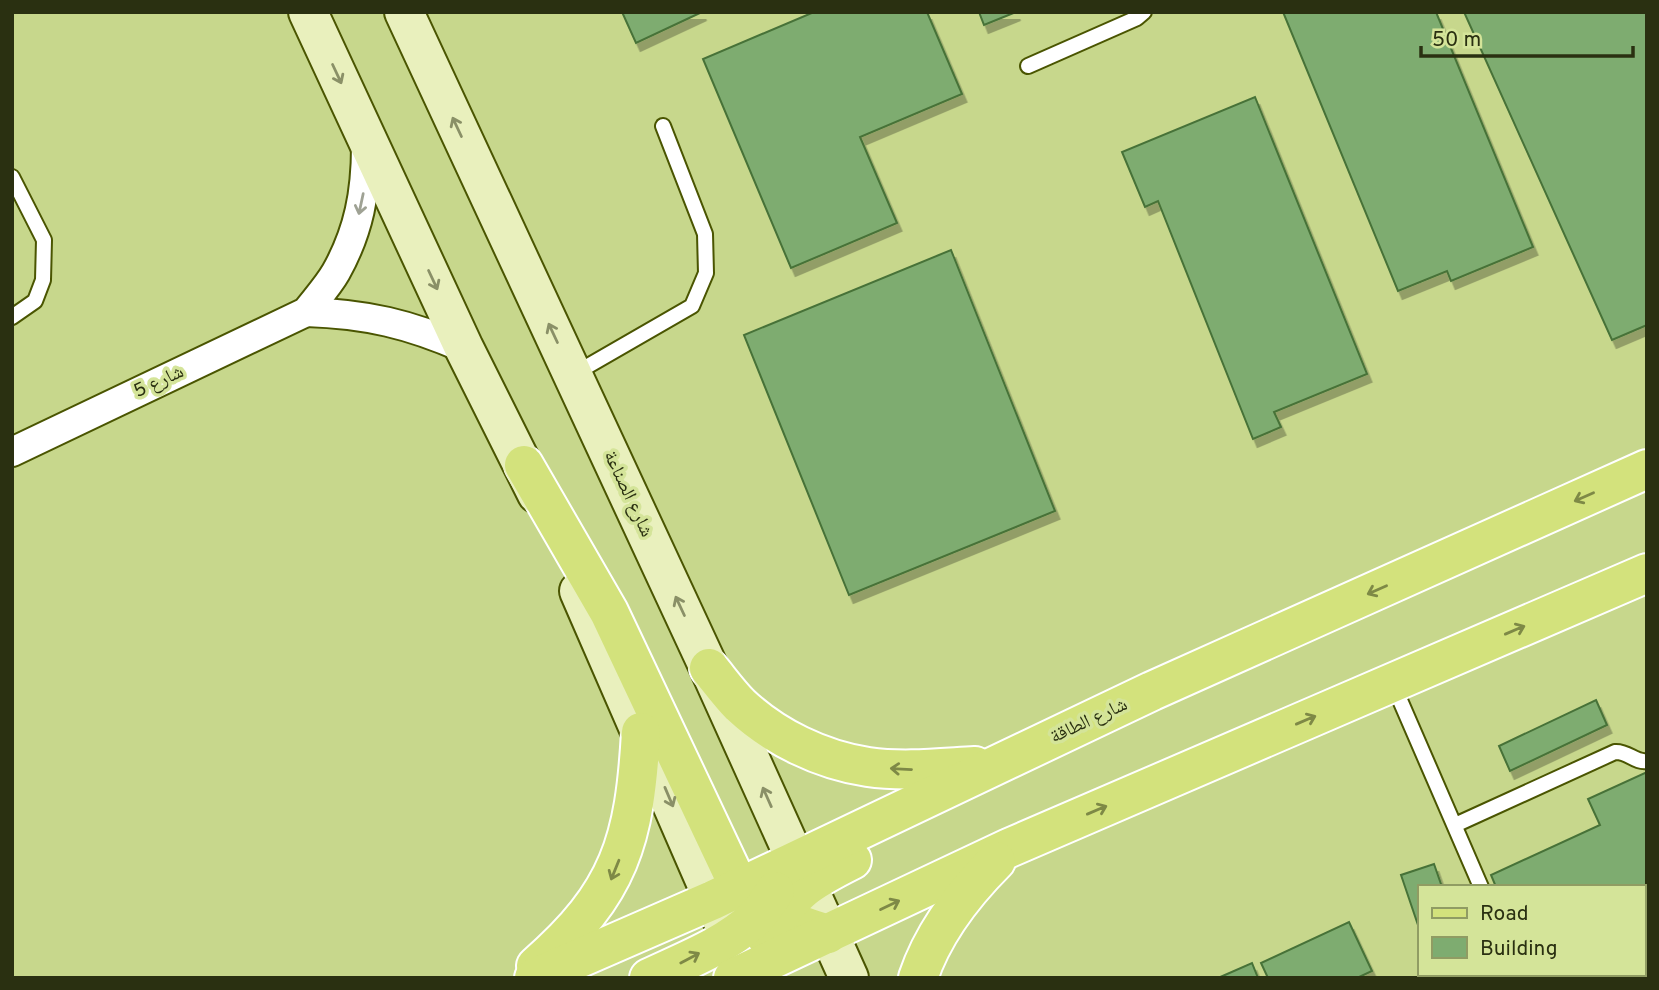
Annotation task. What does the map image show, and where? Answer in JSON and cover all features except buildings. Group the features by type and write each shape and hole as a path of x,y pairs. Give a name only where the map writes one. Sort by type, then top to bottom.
{"main road":[{"path":"524,465 609,612 761,924"},
{"name":"شارع الطاقة","path":"801,872 994,765 1152,691 1647,469"},
{"path":"534,978 761,924 828,934 1009,848 1647,573"},
{"path":"709,668 740,705 778,734 821,755 867,767 916,770 994,765"},
{"path":"742,976 761,924 801,872 1039,766 1088,738 1152,691"},
{"path":"522,978 579,926 610,881 629,835 638,785 641,732"},
{"path":"918,978 924,960 948,918 974,883 1009,848"},
{"path":"649,978 761,924"}],"street":[{"path":"308,12 464,348 524,465 641,732 761,924 742,976"},
{"name":"شارع الصناعة","path":"404,12 709,668 849,978"},
{"name":"شارع 5","path":"306,312 335,274 355,230 366,184 366,136"},
{"name":"شارع 5","path":"12,452 306,312 347,313 387,320 464,348"}],"lane":[{"path":"1027,66 1138,18 1144,12"},
{"path":"572,375 692,306 706,273 705,234 663,126"},
{"path":"12,177 44,240 43,280 35,301 12,317"},
{"path":"1392,682 1481,885"},
{"path":"1455,825 1615,752 1621,752 1638,761 1647,761"}]}
